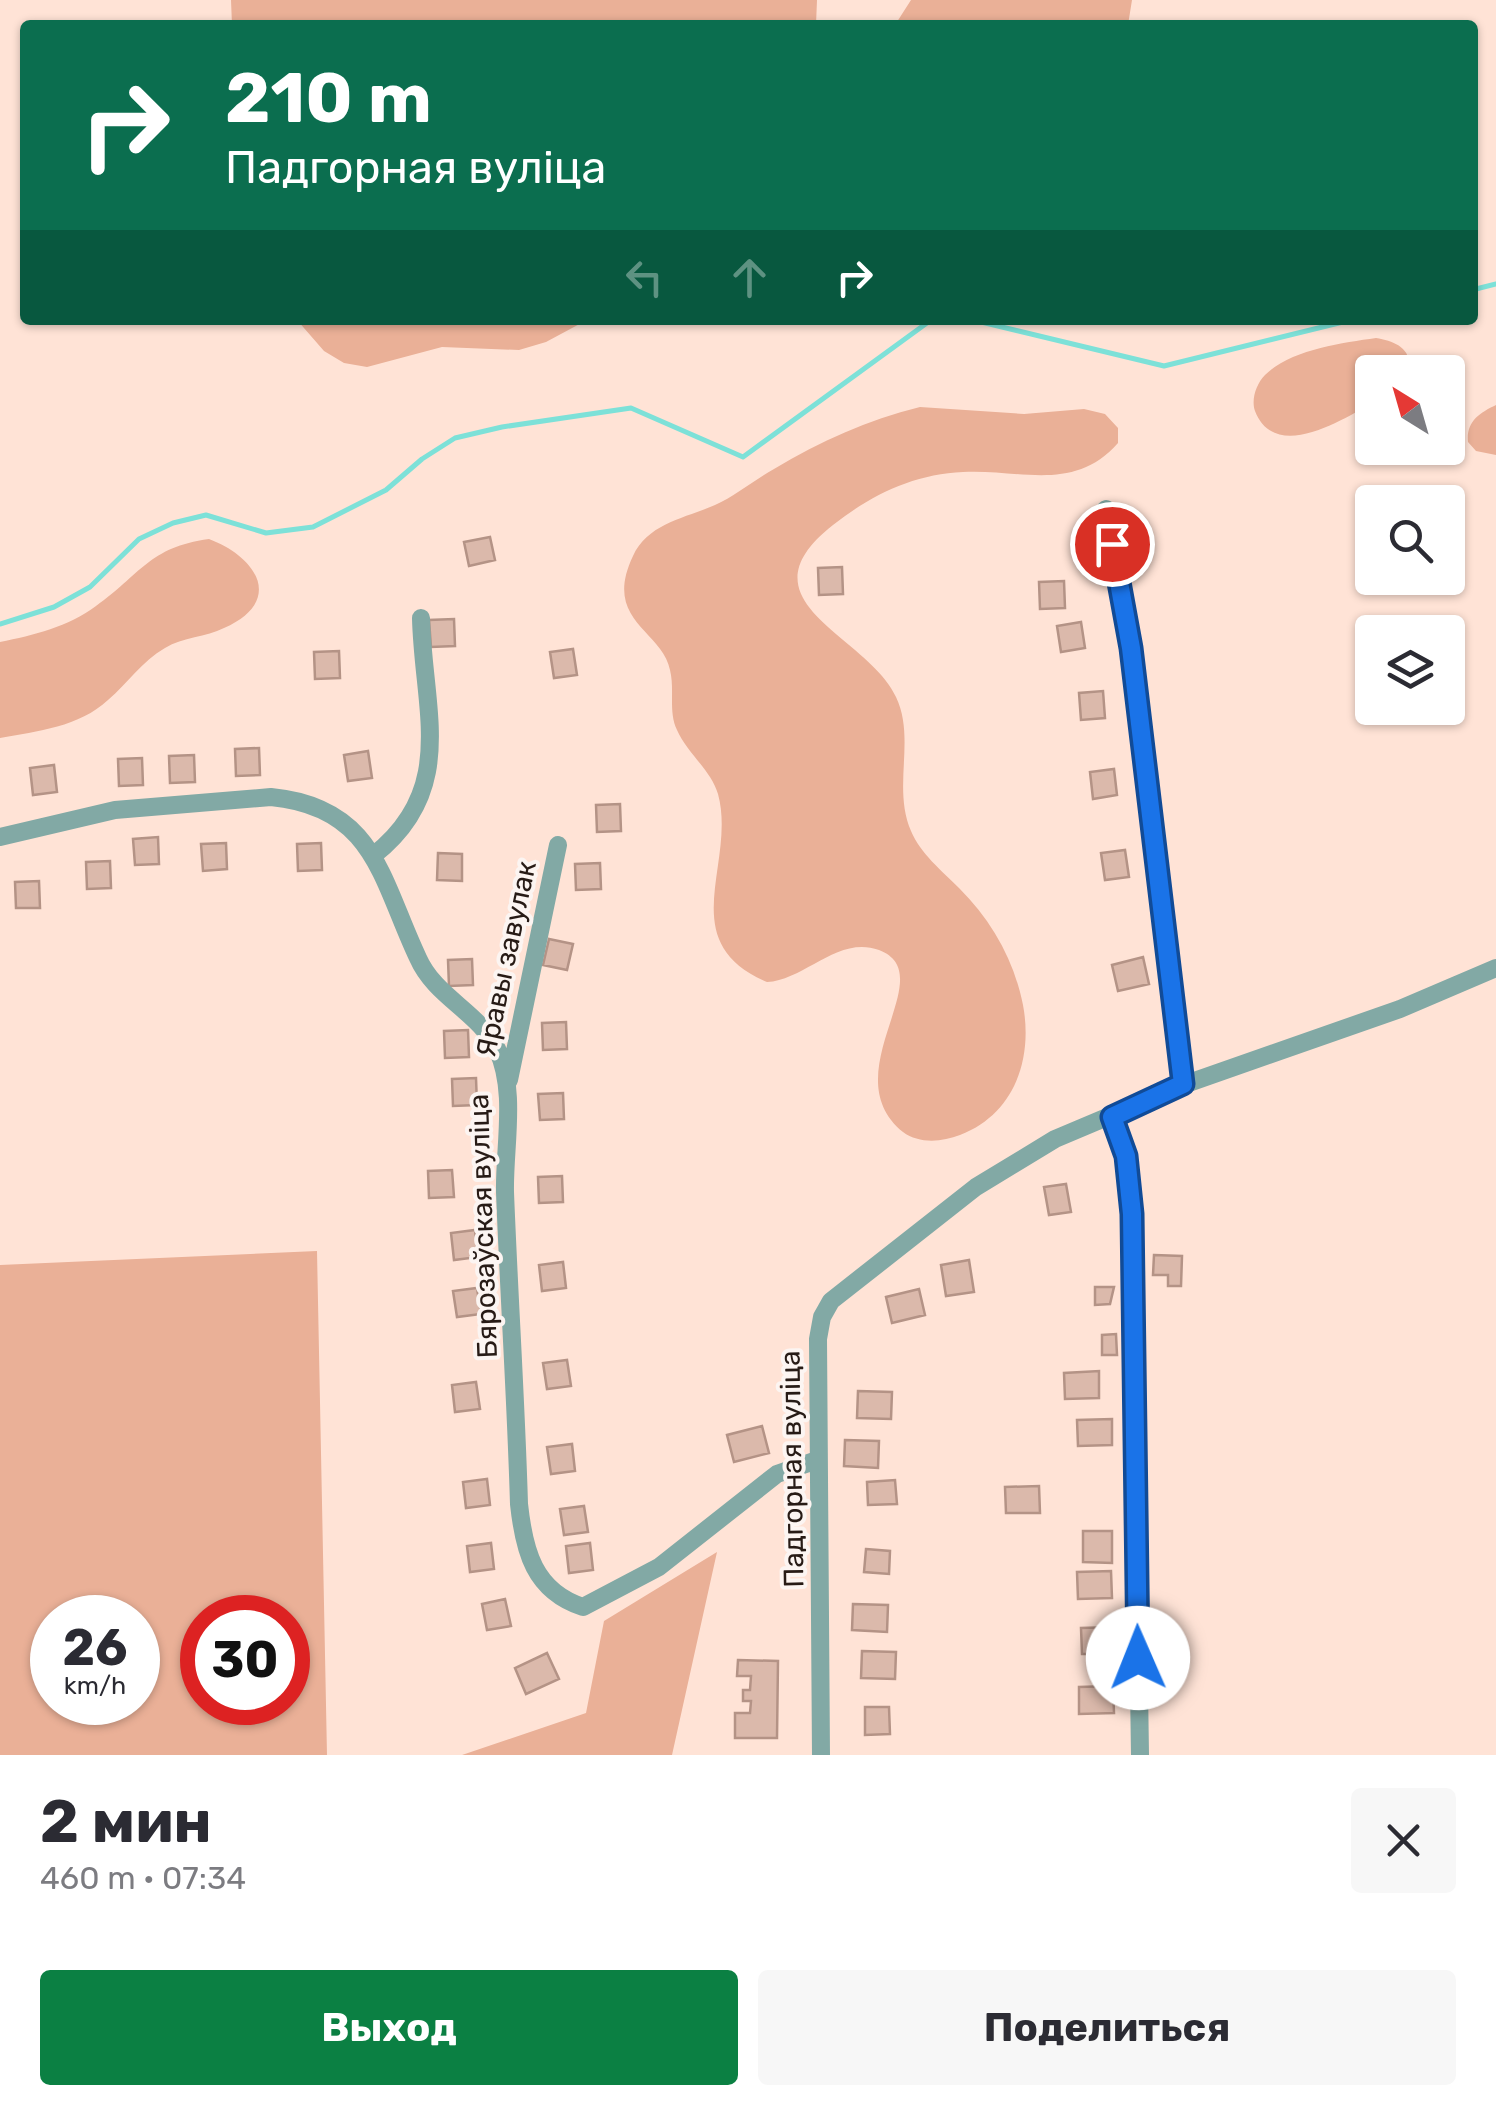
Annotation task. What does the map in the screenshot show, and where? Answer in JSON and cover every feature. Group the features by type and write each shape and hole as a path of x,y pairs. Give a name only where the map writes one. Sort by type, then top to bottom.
{"street":[{"path":"1106,508 1131,648 1183,1084"},
{"path":"374,855 405,825 431,768 421,618"},
{"name":"Бярозаўская вуліца","path":"0,838 115,810 271,796 334,814 374,855 418,960 437,987 489,1036 507,1085 506,1214 519,1504 527,1555 549,1590 582,1607 659,1566 777,1474 817,1460"},
{"name":"Яравы завулак","path":"507,1085 558,844"},
{"name":"Падгорная вуліца","path":"821,1755 818,1339 822,1317 831,1301 1000,1171 1055,1139 1183,1084 1400,1009 1496,968"},
{"path":"1112,1117 1126,1156 1132,1214 1140,1755"}],"shaded area":[{"path":"231,0 817,0 816,20 232,20"},
{"path":"911,0 1132,0 1129,20 898,20"},
{"path":"301,325 578,325 546,342 519,350 442,347 367,367 344,363 324,351"},
{"path":"1376,338 1390,341 1407,355 1355,355 1355,412 1345,418 1293,436 1278,434 1265,426 1254,407 1262,379 1288,359"},
{"path":"1496,405 1496,455 1476,451 1468,442 1471,424"},
{"path":"920,407 1024,414 1084,409 1105,414 1118,428 1118,443 1101,458 1065,473 963,472 927,477 894,488 833,525 806,552 798,576 802,597 817,617 881,675 896,697 904,729 903,797 911,831 926,854 991,928 1014,972 1023,1005 1022,1064 1007,1099 979,1126 931,1141 903,1132 884,1108 878,1082 900,981 896,963 879,950 850,948 795,974 767,982 738,965 722,945 715,923 714,899 722,820 718,794 677,730 665,656 629,610 625,596 625,578 633,556 658,529 722,501 827,441 881,418"},
{"path":"209,539 240,557 257,580 259,593 243,617 217,631 165,648 108,700 84,716 0,738 0,642 74,620 158,556 172,548"},
{"path":"317,1251 327,1755 0,1755 0,1265"},
{"path":"717,1552 672,1755 462,1755 586,1713 604,1621"}],"building":[{"path":"490,537 495,560 469,566 464,542"},
{"path":"842,567 843,594 819,595 818,568"},
{"path":"1064,581 1065,608 1040,609 1039,582"},
{"path":"454,619 455,646 431,647 429,620"},
{"path":"1081,622 1085,648 1061,652 1057,626"},
{"path":"573,649 577,675 554,678 550,652"},
{"path":"339,651 340,678 315,679 314,652"},
{"path":"1103,691 1105,718 1081,720 1079,693"},
{"path":"259,748 260,775 236,776 235,749"},
{"path":"368,751 372,778 348,781 344,755"},
{"path":"194,755 195,782 170,783 169,756"},
{"path":"142,758 143,785 119,786 118,759"},
{"path":"54,765 57,792 33,795 30,768"},
{"path":"1114,769 1117,795 1093,799 1090,772"},
{"path":"620,804 621,831 597,832 596,805"},
{"path":"158,837 159,864 135,865 133,839"},
{"path":"226,843 227,869 203,871 201,844"},
{"path":"321,843 322,870 298,871 297,844"},
{"path":"1125,850 1129,877 1105,880 1101,853"},
{"path":"438,853 462,854 462,881 437,880"},
{"path":"110,861 111,888 87,889 86,862"},
{"path":"600,863 601,889 576,890 575,864"},
{"path":"39,881 40,908 16,908 15,882"},
{"path":"549,939 573,944 567,970 543,965"},
{"path":"1143,957 1149,984 1118,991 1112,965"},
{"path":"472,959 473,985 449,986 448,960"},
{"path":"566,1022 567,1049 543,1050 542,1023"},
{"path":"468,1030 469,1057 445,1058 444,1031"},
{"path":"476,1078 477,1105 453,1106 452,1079"},
{"path":"563,1093 564,1119 540,1120 538,1094"},
{"path":"452,1170 454,1197 429,1198 428,1171"},
{"path":"562,1176 563,1202 539,1203 538,1177"},
{"path":"1066,1184 1071,1212 1049,1215 1044,1187"},
{"path":"475,1230 478,1257 454,1260 451,1233"},
{"path":"1154,1255 1182,1256 1181,1286 1168,1286 1168,1275 1153,1275"},
{"path":"969,1260 974,1292 946,1296 941,1265"},
{"path":"563,1262 566,1288 542,1291 539,1265"},
{"path":"1095,1287 1114,1287 1110,1304 1095,1305"},
{"path":"477,1288 481,1314 457,1317 453,1291"},
{"path":"919,1289 925,1315 892,1323 886,1297"},
{"path":"1116,1334 1117,1355 1102,1355 1102,1335"},
{"path":"567,1360 571,1386 547,1389 543,1363"},
{"path":"1099,1371 1099,1398 1065,1399 1064,1373"},
{"path":"476,1382 480,1409 455,1412 452,1385"},
{"path":"858,1391 892,1392 891,1419 857,1418"},
{"path":"1112,1419 1112,1445 1078,1446 1077,1420"},
{"path":"762,1426 769,1453 734,1462 727,1435"},
{"path":"845,1440 879,1441 878,1468 844,1466"},
{"path":"572,1444 575,1471 551,1474 547,1447"},
{"path":"487,1479 490,1505 466,1508 463,1482"},
{"path":"895,1480 897,1504 868,1505 867,1482"},
{"path":"1039,1486 1040,1513 1006,1513 1005,1487"},
{"path":"584,1506 588,1532 564,1535 560,1509"},
{"path":"1083,1531 1112,1531 1112,1563 1083,1562"},
{"path":"491,1543 494,1569 470,1572 467,1546"},
{"path":"590,1543 593,1570 569,1573 566,1546"},
{"path":"866,1549 890,1551 889,1574 864,1572"},
{"path":"1111,1571 1112,1598 1078,1599 1077,1572"},
{"path":"505,1599 511,1626 487,1630 482,1604"},
{"path":"853,1604 888,1605 887,1632 852,1630"},
{"path":"1115,1627 1116,1654 1082,1654 1081,1628"},
{"path":"862,1651 896,1652 895,1679 861,1678"},
{"path":"547,1653 559,1679 526,1694 515,1668"},
{"path":"738,1660 778,1661 777,1738 735,1738 735,1713 750,1713 751,1701 743,1701 743,1690 750,1690 751,1676 737,1676"},
{"path":"1113,1686 1114,1713 1079,1714 1079,1687"},
{"path":"865,1707 889,1707 890,1734 865,1735"}],"waterway":[{"path":"1478,288 1496,284"},
{"path":"0,624 54,607 90,587 139,539 173,523 206,515 266,533 313,527 386,490 422,459 455,438 502,427 631,408 743,457 924,325"},
{"path":"994,325 1164,366 1331,325"}],"route":[{"path":"1112,544 1131,648 1183,1084 1112,1117 1126,1156 1132,1214 1138,1658"}]}
